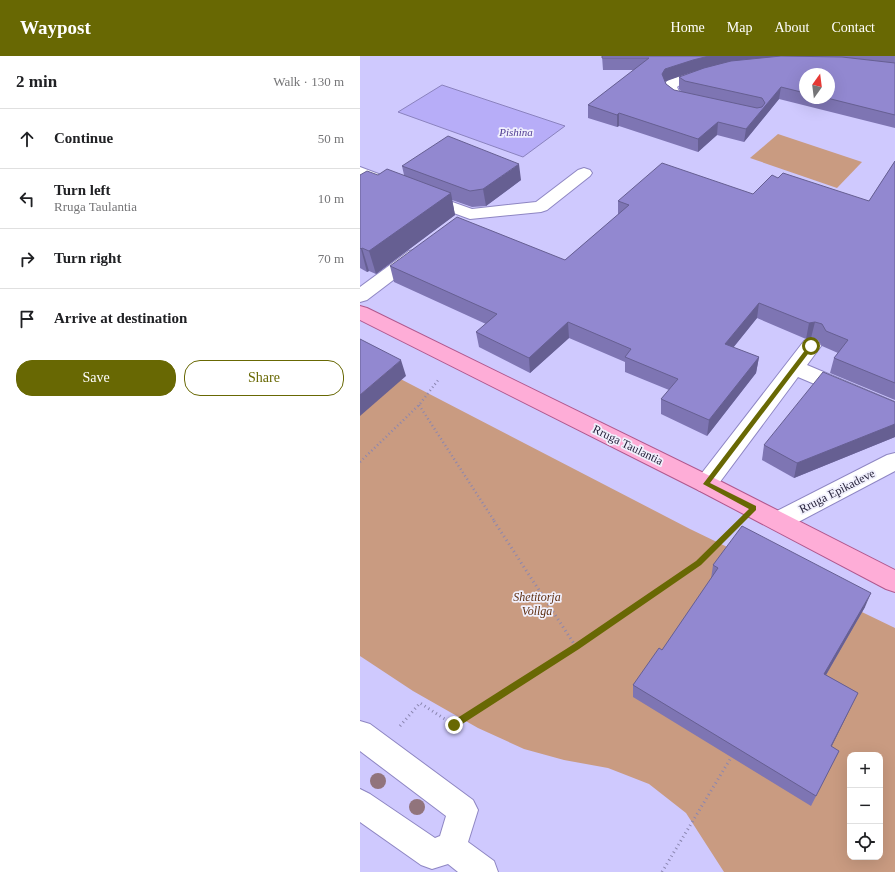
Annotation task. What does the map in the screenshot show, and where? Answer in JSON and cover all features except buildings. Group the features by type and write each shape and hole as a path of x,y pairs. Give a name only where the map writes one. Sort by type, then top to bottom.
{"main road":[{"name":"Rruga Taulantia","path":"360,312 754,508 895,582"}],"street":[{"path":"710,105 679,98 672,93 670,86 683,76 718,65"},
{"path":"364,178 411,191 464,219 541,207 584,173"},
{"path":"360,296 427,246"},
{"path":"706,484 796,368 811,346"},
{"path":"796,368 895,410"},
{"name":"Rruga Epikadeve","path":"779,521 895,461"},
{"path":"370,741 463,810 451,848"},
{"path":"360,804 432,854 451,848"},
{"path":"451,848 483,872"}],"path":[{"path":"360,462 419,405 454,360"},
{"path":"419,405 576,647"},
{"path":"370,741 420,703 454,725 576,647 698,563 754,508"},
{"path":"662,872 734,753"}],"green space":[{"path":"778,134 862,162 837,188 750,158"},
{"name":"Shetitorja Vollga","path":"360,358 690,529 895,628 895,872 724,872 686,813 649,784 608,768 564,760 524,749 478,728 413,691 360,656"}],"water":[{"name":"Pishina","path":"442,85 565,126 523,157 398,112"}],"route":[{"path":"454,725 576,647 698,563 754,508 706,484 796,368 811,346"}]}
